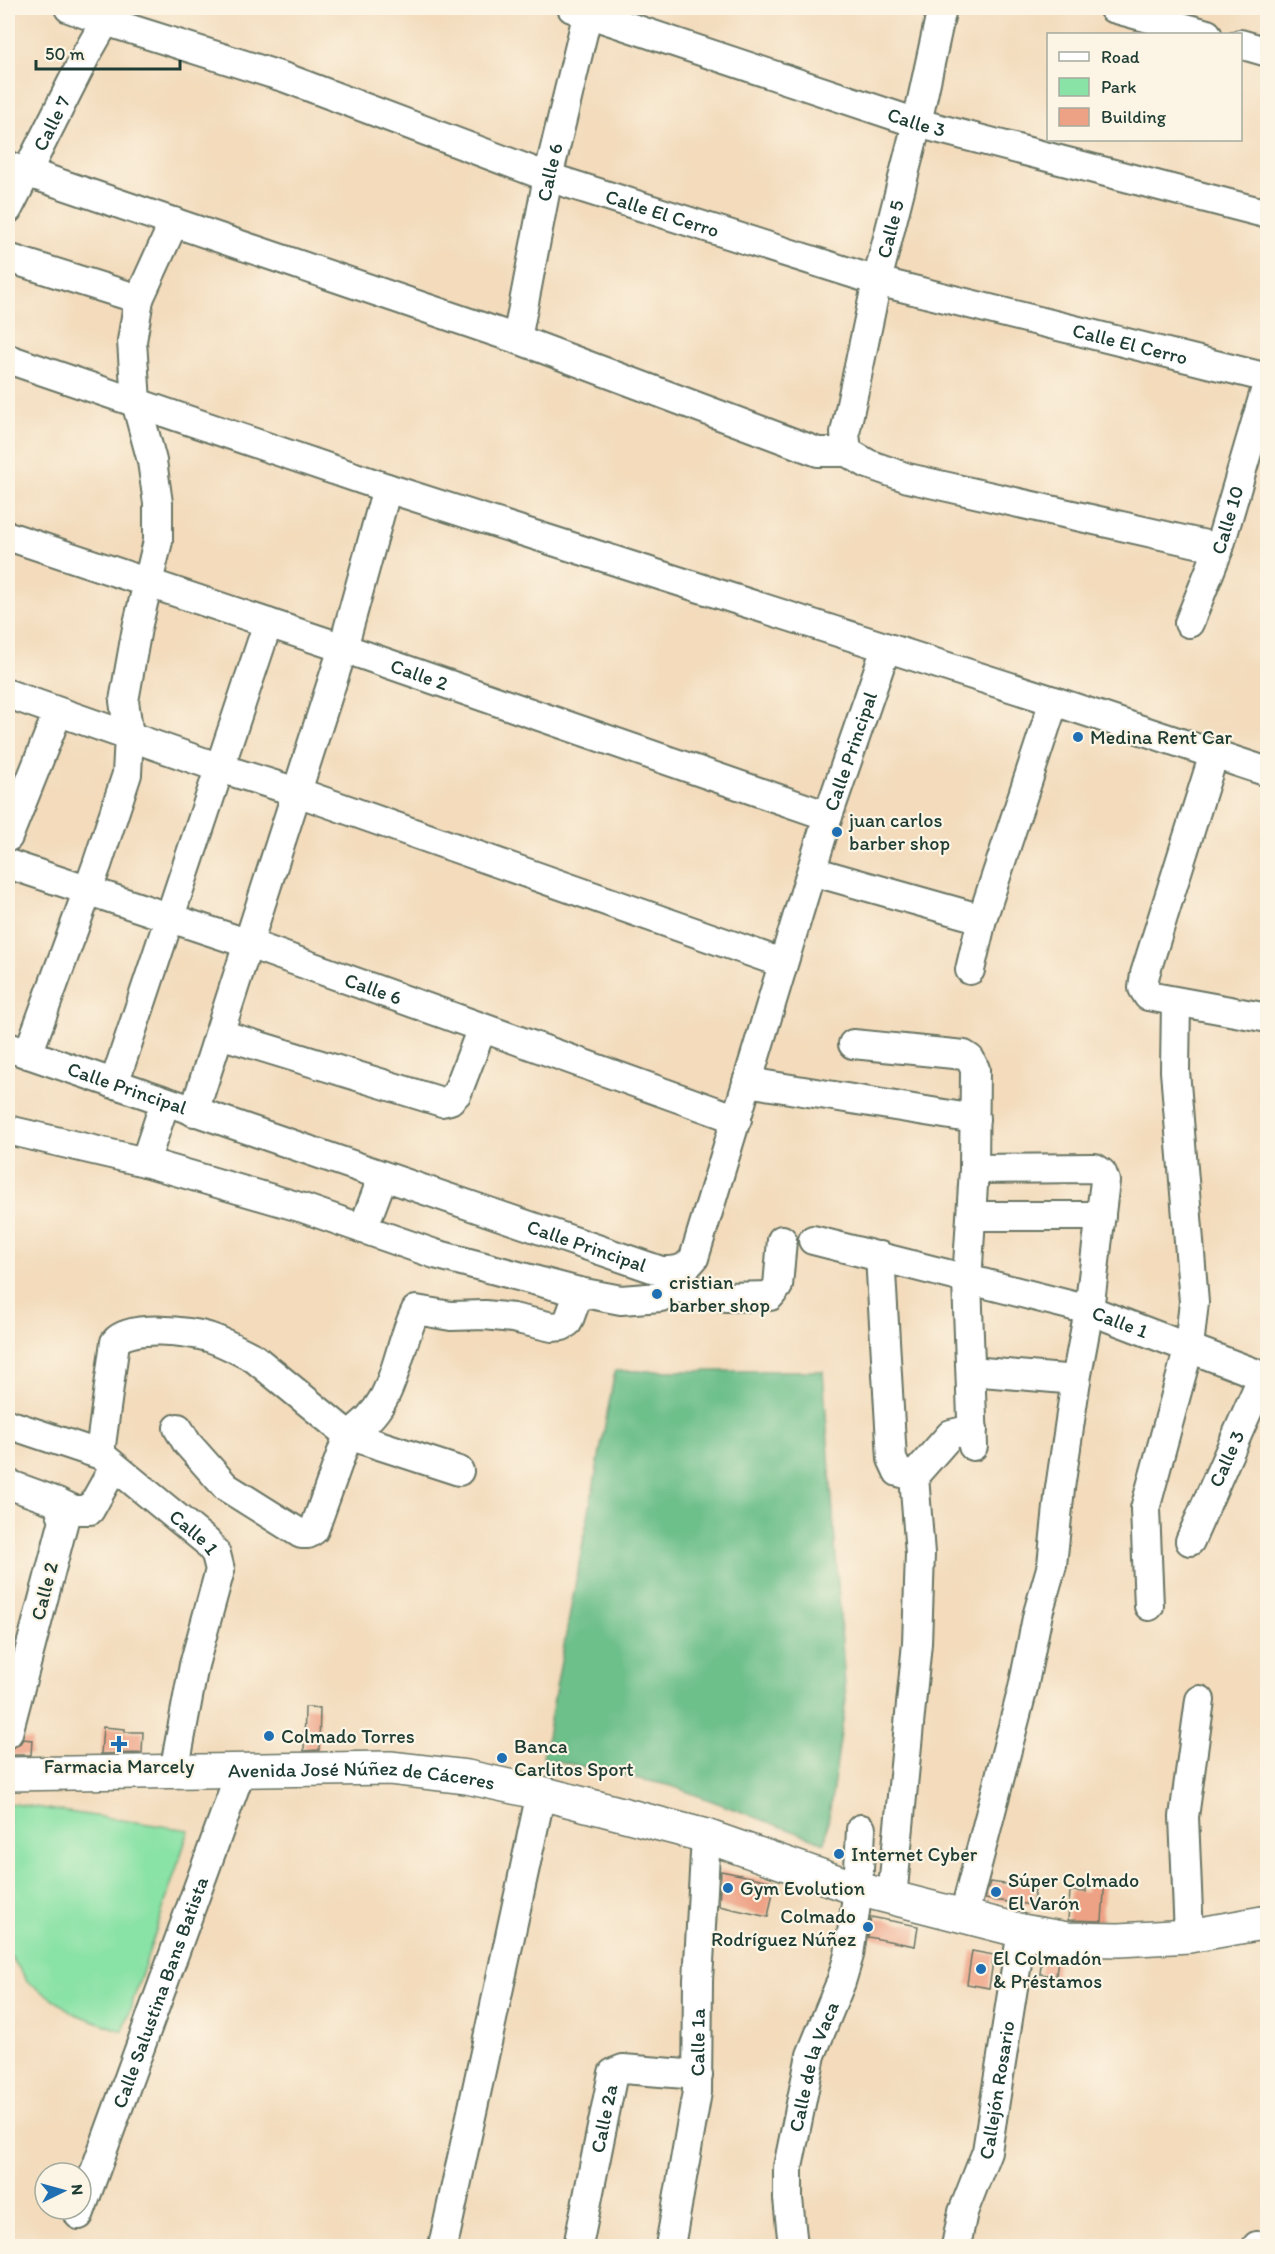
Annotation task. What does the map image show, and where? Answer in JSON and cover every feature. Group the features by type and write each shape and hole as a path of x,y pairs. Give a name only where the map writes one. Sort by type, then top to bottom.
{"main road":[{"name":"Avenida José Núñez de Cáceres","path":"8,1774 390,1768 467,1777 541,1793 706,1836 858,1889 1067,1939 1119,1940 1190,1936 1268,1922"}],"street":[{"name":"Calle El Cerro","path":"69,8 109,14 548,177 877,281 1268,380"},
{"name":"Calle 5","path":"847,452 845,433 877,281 942,8"},
{"path":"1113,8 1203,33"},
{"name":"Calle 3","path":"582,9 916,123 1268,214"},
{"name":"Calle 6","path":"517,339 582,9"},
{"name":"Calle 7","path":"8,209 16,170 109,14"},
{"path":"1242,45 1268,52"},
{"path":"16,170 517,339 818,452 847,452 868,464 908,478 1219,548"},
{"path":"18,1051 88,891 127,774 129,736 124,701 137,628 158,541 158,503 152,461 136,402 132,341 139,299 174,222"},
{"path":"8,258 139,299"},
{"path":"8,358 387,488 1054,701 1268,772"},
{"name":"Calle 10","path":"1189,623 1219,548 1268,380"},
{"path":"194,1112 343,648 387,488"},
{"name":"Calle 2","path":"8,536 343,648 828,816"},
{"path":"114,1084 268,623"},
{"name":"Calle Principal","path":"18,1051 661,1271 675,1279 694,1258 828,816 886,648"},
{"path":"8,694 220,768 297,792 782,963"},
{"path":"970,970 982,919 1054,701"},
{"path":"8,837 18,781 58,712"},
{"path":"1214,754 1148,963 1143,988 1148,996 1268,1018"},
{"name":"Calle 6","path":"8,864 249,944 737,1119"},
{"path":"812,871 982,919"},
{"path":"1149,1606 1145,1509 1189,1347 1194,1302 1175,1071 1176,1002"},
{"path":"220,1034 442,1102 450,1100 457,1093 482,1028"},
{"path":"853,1044 964,1055 970,1059 975,1069 974,1169 967,1281 973,1437 951,1434 914,1476 920,1554 917,1644 892,1898"},
{"path":"747,1082 975,1119"},
{"path":"145,1162 165,1102"},
{"path":"8,1130 145,1162 303,1208 435,1254 579,1292 621,1300 661,1297 669,1292 675,1279 726,1297 770,1296 778,1286 782,1240"},
{"path":"963,1915 1020,1699 1038,1613 1052,1564 1060,1488 1089,1310 1105,1181 1102,1173 1095,1168 974,1169"},
{"path":"363,1229 382,1176"},
{"path":"972,1216 1101,1216"},
{"name":"Calle 1","path":"813,1240 967,1281 1089,1310 1265,1377"},
{"path":"880,1256 892,1459 898,1472 914,1476"},
{"path":"178,1428 187,1443 226,1487 301,1534 308,1534 314,1530 348,1435 363,1426 379,1408 394,1377 416,1311 452,1316 485,1315 513,1318 552,1327 562,1326 568,1322 579,1292"},
{"path":"8,1484 74,1510 90,1510 108,1461 101,1445 115,1342 119,1337 133,1332 193,1333 211,1338 254,1358 348,1435 459,1471"},
{"path":"971,1371 1076,1380"},
{"name":"Calle 3","path":"1190,1541 1265,1377"},
{"name":"Calle 1","path":"8,1424 108,1461 207,1542 216,1554 220,1570 194,1665 174,1772"},
{"name":"Calle 2","path":"8,1732 64,1520 57,1502"},
{"path":"1190,1936 1184,1817 1200,1700"},
{"name":"Calle Salustina Bans Batista","path":"93,2177 241,1770"},
{"path":"443,2247 541,1793"},
{"name":"Calle de la Vaca","path":"793,2247 788,2199 788,2167 811,2055 841,1982 849,1955 858,1889 861,1829"},
{"name":"Calle 1a","path":"670,2247 697,2092 698,1980 706,1836"},
{"name":"Callejón Rosario","path":"956,2247 963,2212 987,2151 1022,1930"},
{"name":"Calle 2a","path":"578,2247 614,2073 623,2069 698,2075"},
{"path":"1257,2247 1268,2245"}],"green space":[{"path":"615,1371 823,1371 846,1700 825,1843 672,1786 543,1758"},
{"path":"8,1803 189,1830 123,2031 75,2014 28,1982 8,1952"}],"building":[{"path":"305,1707 320,1708 319,1750 304,1751"},
{"path":"103,1727 125,1729 125,1732 143,1732 142,1753 101,1754"},
{"path":"23,1739 32,1740 31,1755 8,1755 8,1749 19,1745"},
{"path":"721,1871 775,1882 768,1917 719,1906"},
{"path":"1087,1878 1105,1879 1102,1921 1068,1920 1070,1891 1086,1892"},
{"path":"990,1882 1036,1885 1032,1905 985,1899"},
{"path":"871,1917 918,1926 915,1946 868,1937"},
{"name":"El Colmadón & Préstamos","path":"972,1951 994,1955 989,1988 967,1984"},
{"path":"1042,1956 1058,1957 1056,1976 1040,1974"}],"place":[{"name":"Medina Rent Car","path":"1078,737"},
{"name":"juan carlos barber shop","path":"837,832"},
{"name":"cristian barber shop","path":"657,1294"},
{"name":"Colmado Torres","path":"269,1736"},
{"name":"Farmacia Marcely","path":"119,1744"},
{"name":"Banca Carlitos Sport","path":"502,1758"},
{"name":"Internet Cyber","path":"839,1854"},
{"name":"Gym Evolution","path":"728,1888"},
{"name":"Súper Colmado El Varón","path":"996,1892"},
{"name":"Colmado Rodríguez Núñez","path":"868,1927"},
{"name":"El Colmadón & Préstamos","path":"981,1969"}]}
